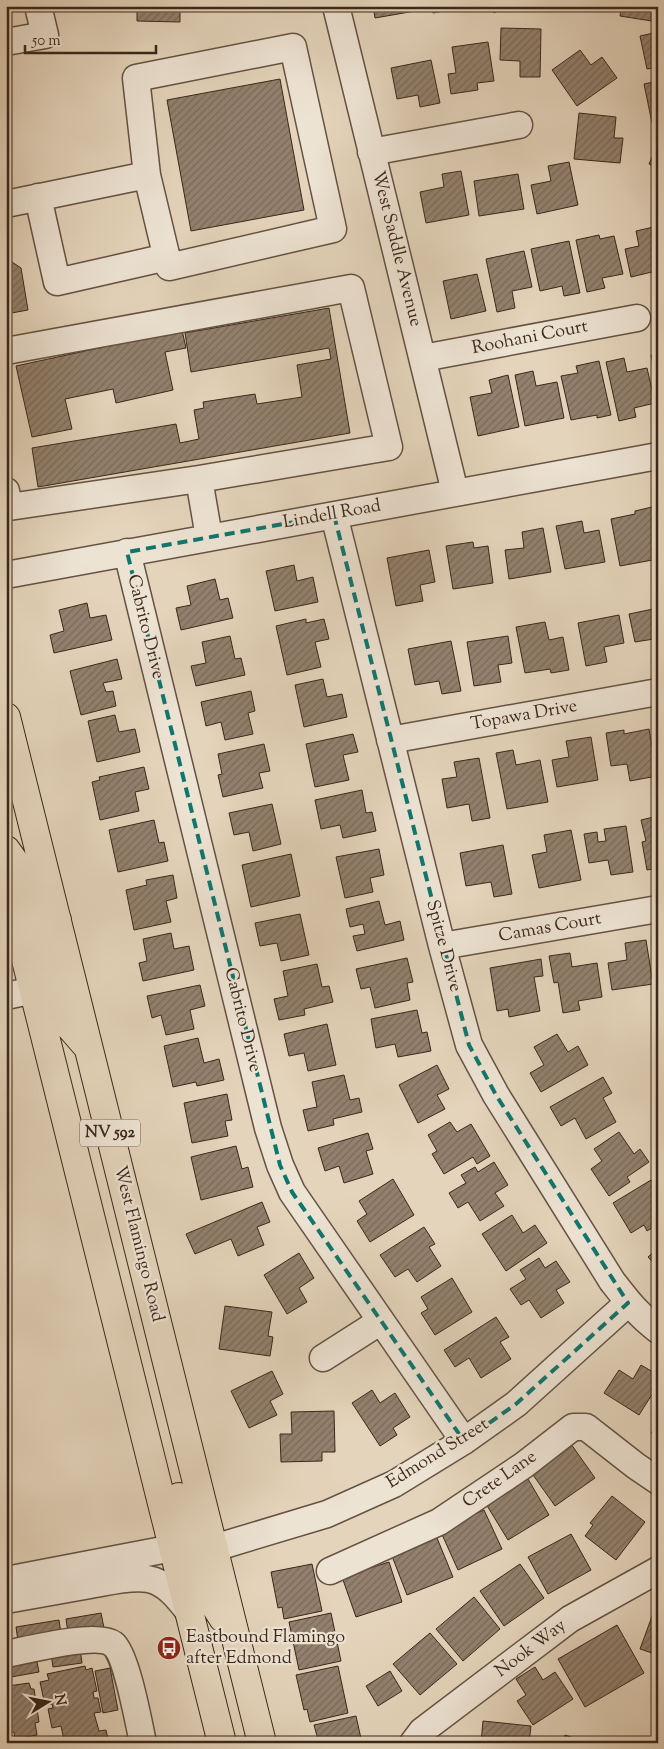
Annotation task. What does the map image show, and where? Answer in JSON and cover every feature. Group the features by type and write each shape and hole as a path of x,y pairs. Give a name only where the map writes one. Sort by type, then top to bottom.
{"main road":[{"name":"West Flamingo Road","path":"6,717 262,1743"},
{"path":"6,850 23,874 33,908 57,920"},
{"name":"NV 592","path":"6,880 13,934 34,990 222,1743"},
{"path":"13,934 34,935 39,940 47,963 60,1015 89,1048"},
{"path":"136,1398 166,1444 187,1527 193,1543 200,1550 214,1548"},
{"path":"173,1548 197,1562 203,1586 236,1638"}],"street":[{"path":"6,42 45,35 38,6"},
{"name":"West Saddle Avenue","path":"336,6 456,492"},
{"path":"293,47 333,229 169,267 147,175 136,78 293,47"},
{"path":"371,152 518,125"},
{"path":"6,204 147,175"},
{"path":"38,197 57,282 167,257"},
{"path":"6,351 351,288 388,447 199,480 10,507 6,491"},
{"name":"Roohani Court","path":"423,358 637,318"},
{"name":"Lindell Road","path":"6,575 658,456"},
{"path":"199,480 209,537"},
{"name":"Spitze Drive","path":"334,515 442,946 469,1045 496,1095 612,1281 628,1303 658,1330"},
{"name":"Cabrito Drive","path":"127,552 268,1128 277,1156 292,1192 464,1441"},
{"name":"Topawa Drive","path":"390,740 658,692"},
{"name":"Camas Court","path":"442,946 658,909"},
{"path":"6,996 34,990"},
{"name":"Edmond Street","path":"214,1548 327,1514 394,1484 464,1441 516,1404 628,1303"},
{"path":"324,1358 381,1320"},
{"name":"Crete Lane","path":"330,1571 439,1522 524,1465 573,1427 586,1427 636,1466 658,1480"},
{"path":"6,1580 173,1548"},
{"name":"Nook Way","path":"413,1743 422,1731 570,1619 658,1571"},
{"path":"6,1600 114,1581 148,1579 158,1582 177,1597 189,1612"},
{"path":"6,1654 71,1641 96,1639 113,1643 122,1656 143,1743"}],"highlighted area":[{"path":"334,515 469,1045 496,1095 628,1303 516,1404 464,1441 292,1192 280,1165 127,552"}],"building":[{"path":"137,6 180,6 180,22 137,21"},
{"path":"373,6 420,6 421,10 375,18"},
{"path":"432,6 472,6 433,13"},
{"path":"490,6 506,6 494,13"},
{"path":"614,6 658,6 658,22 620,16 621,9 614,8"},
{"path":"501,28 541,29 540,77 520,77 520,61 500,60"},
{"path":"658,32 658,67 647,69 640,36"},
{"path":"488,42 494,81 477,83 478,90 451,94 448,74 456,73 452,47"},
{"path":"580,50 591,65 602,57 617,78 577,106 552,70"},
{"path":"431,60 440,103 420,107 418,95 397,99 391,68"},
{"path":"280,79 304,210 191,231 167,100"},
{"path":"658,81 658,122 652,123 644,84"},
{"path":"579,113 616,117 614,138 623,138 620,163 574,159"},
{"path":"658,145 658,168 649,164"},
{"path":"569,162 578,205 537,214 531,185 551,181 548,166"},
{"path":"461,171 469,215 426,223 420,192 444,187 442,174"},
{"path":"518,174 524,209 479,216 474,181"},
{"path":"658,226 658,281 655,281 652,272 631,277 625,249 639,246 636,231"},
{"path":"599,235 600,239 614,236 623,274 602,278 605,288 587,292 576,240"},
{"path":"569,241 580,293 564,296 562,286 540,291 531,249"},
{"path":"524,251 532,287 512,291 515,308 497,312 486,259"},
{"path":"6,258 21,268 28,310 6,314"},
{"path":"477,274 486,311 451,319 443,281"},
{"path":"329,308 350,433 38,487 32,448 176,424 180,443 199,439 194,410 204,408 203,402 255,394 257,404 302,397 297,365 331,359 329,348 191,372 185,333"},
{"path":"182,330 186,348 165,352 173,390 116,403 113,389 65,399 72,429 32,437 16,366"},
{"path":"658,354 658,384 657,384 651,355"},
{"path":"624,358 627,372 647,368 655,403 634,408 636,417 619,421 606,362"},
{"path":"599,361 611,415 597,418 597,415 571,420 561,376 578,373 576,366"},
{"path":"533,371 536,386 557,382 564,418 525,426 515,375"},
{"path":"508,375 519,427 478,436 470,397 492,393 489,380"},
{"path":"652,507 658,537 658,559 620,566 611,519 635,514 635,511"},
{"path":"582,521 584,533 599,530 605,562 565,569 556,526"},
{"path":"543,528 551,572 509,579 505,550 524,548 522,532"},
{"path":"473,542 474,548 488,546 493,583 453,589 446,546"},
{"path":"429,550 435,582 420,585 423,601 396,606 387,558"},
{"path":"294,565 297,581 313,577 318,602 275,611 266,571"},
{"path":"215,579 220,600 228,598 233,618 181,630 176,608 191,605 187,586"},
{"path":"87,603 90,618 106,615 112,640 54,653 50,635 64,631 59,610"},
{"path":"658,608 657,653 654,639 635,642 629,614"},
{"path":"619,615 624,643 604,647 607,662 586,666 578,623"},
{"path":"306,619 306,623 324,619 329,639 315,642 321,667 287,675 276,626"},
{"path":"545,622 549,640 563,637 569,670 551,673 550,669 525,673 516,627"},
{"path":"230,636 235,659 241,658 245,675 196,686 191,666 206,663 202,642"},
{"path":"508,636 512,663 498,665 501,682 474,686 467,642"},
{"path":"451,641 461,691 442,694 439,681 415,685 408,649"},
{"path":"117,659 122,679 103,683 106,692 113,691 116,706 81,715 70,671"},
{"path":"323,679 327,697 342,694 347,717 304,727 295,685"},
{"path":"251,691 255,711 248,713 253,734 225,740 221,722 206,726 201,702"},
{"path":"115,715 119,732 135,729 140,752 97,762 88,721"},
{"path":"649,729 657,776 630,781 627,764 611,766 606,733 624,730 624,734"},
{"path":"353,734 358,752 343,755 349,780 315,787 306,744"},
{"path":"591,737 598,780 557,787 552,760 569,757 566,741"},
{"path":"264,744 270,771 259,773 263,788 223,797 218,775 222,774 218,754"},
{"path":"513,750 516,765 540,760 548,802 507,809 496,753"},
{"path":"479,758 490,818 472,821 469,804 447,808 442,779 457,777 454,762"},
{"path":"144,767 149,789 135,792 139,811 100,820 92,782 100,780 99,777"},
{"path":"362,790 366,813 372,812 376,831 343,838 340,825 321,829 315,800"},
{"path":"272,804 281,844 253,851 249,832 234,835 229,813"},
{"path":"658,816 658,868 647,870 642,842 646,841 641,820"},
{"path":"154,820 159,843 164,842 168,861 118,872 109,830"},
{"path":"626,826 633,872 611,875 608,860 589,863 584,834 597,832 598,842 606,841 604,829"},
{"path":"571,830 581,880 539,888 532,855 547,852 544,835"},
{"path":"503,845 512,894 494,897 491,882 466,886 460,853"},
{"path":"379,849 384,875 370,878 373,892 345,898 336,857"},
{"path":"291,854 300,896 251,907 242,865"},
{"path":"173,875 177,898 166,901 171,922 134,930 126,890 147,885 146,880"},
{"path":"379,901 385,925 400,921 404,940 357,951 353,936 365,934 363,924 350,927 346,909"},
{"path":"300,914 309,955 281,961 277,943 260,946 255,923"},
{"path":"171,933 174,949 189,946 194,970 143,981 139,963 147,961 143,939"},
{"path":"646,940 653,984 612,990 608,963 627,960 625,943"},
{"path":"570,953 572,967 597,963 602,997 578,1001 580,1010 563,1013 558,982 554,983 549,956"},
{"path":"407,958 413,982 407,983 410,1000 375,1008 370,987 361,989 356,969"},
{"path":"541,959 543,976 534,977 540,1011 509,1017 508,1009 497,1011 490,968"},
{"path":"317,964 322,987 329,986 333,1002 304,1009 305,1015 279,1020 274,999 288,996 283,971"},
{"path":"200,985 205,1006 190,1010 194,1029 166,1035 161,1015 152,1018 147,996"},
{"path":"417,1010 422,1033 427,1032 431,1051 398,1057 395,1044 376,1048 371,1019"},
{"path":"327,1024 336,1065 308,1071 304,1053 289,1056 284,1034"},
{"path":"557,1034 568,1052 578,1046 588,1065 541,1092 530,1073 544,1065 534,1047"},
{"path":"198,1038 204,1063 219,1059 224,1080 197,1086 196,1082 173,1087 164,1046"},
{"path":"437,1065 449,1089 437,1095 445,1109 418,1123 399,1085"},
{"path":"344,1075 350,1100 359,1098 362,1112 333,1119 334,1125 308,1131 303,1110 317,1107 312,1082"},
{"path":"603,1077 612,1093 603,1098 616,1122 586,1139 575,1118 561,1126 550,1107"},
{"path":"227,1094 232,1120 225,1121 228,1136 192,1143 184,1103"},
{"path":"450,1122 457,1132 471,1124 490,1156 477,1164 473,1157 444,1174 432,1154 437,1151 428,1135"},
{"path":"619,1132 634,1154 640,1149 649,1162 627,1177 630,1182 609,1196 591,1169 602,1161 594,1149"},
{"path":"368,1133 373,1149 366,1151 373,1174 344,1183 339,1166 325,1171 318,1148"},
{"path":"236,1146 242,1169 248,1167 253,1187 201,1200 191,1157"},
{"path":"494,1162 508,1185 495,1193 504,1206 480,1221 468,1202 458,1208 449,1193 466,1183 461,1175 475,1167 478,1172"},
{"path":"393,1179 414,1215 370,1242 357,1221 367,1214 359,1201"},
{"path":"651,1180 658,1192 658,1224 647,1231 644,1225 631,1233 613,1203"},
{"path":"262,1202 270,1222 257,1227 264,1245 238,1256 231,1239 195,1254 186,1234"},
{"path":"512,1215 523,1233 535,1225 547,1243 506,1271 482,1234"},
{"path":"424,1227 435,1244 429,1247 441,1266 417,1282 408,1269 395,1277 380,1255"},
{"path":"658,1248 658,1268 648,1257"},
{"path":"299,1253 314,1278 299,1288 307,1302 287,1314 264,1275"},
{"path":"539,1258 545,1268 556,1261 570,1282 556,1290 564,1303 541,1318 529,1300 521,1305 510,1289 526,1279 520,1270"},
{"path":"452,1278 472,1312 435,1335 421,1313 428,1309 421,1297"},
{"path":"225,1306 272,1312 268,1336 273,1337 270,1356 219,1349"},
{"path":"496,1317 509,1337 500,1342 511,1359 481,1378 469,1358 455,1367 444,1350"},
{"path":"641,1365 658,1375 658,1385 639,1415 604,1393 619,1370 633,1379"},
{"path":"272,1371 283,1394 270,1401 277,1415 249,1428 231,1391"},
{"path":"372,1390 380,1403 395,1393 410,1417 393,1428 397,1435 380,1446 352,1403"},
{"path":"334,1411 335,1452 322,1452 322,1461 281,1462 280,1434 292,1434 291,1412"},
{"path":"658,1423 658,1437 651,1433"},
{"path":"571,1444 595,1478 555,1506 531,1472"},
{"path":"528,1479 549,1515 508,1540 486,1504"},
{"path":"612,1496 645,1522 616,1560 585,1536 593,1525 590,1523"},
{"path":"484,1510 502,1549 458,1570 440,1530"},
{"path":"571,1534 591,1570 548,1594 528,1557"},
{"path":"437,1538 453,1577 407,1595 392,1556"},
{"path":"389,1562 402,1602 356,1617 342,1577"},
{"path":"312,1564 322,1611 284,1619 282,1607 278,1608 271,1572"},
{"path":"520,1564 544,1598 504,1626 480,1591"},
{"path":"474,1597 500,1629 463,1661 436,1629"},
{"path":"658,1600 658,1655 640,1649"},
{"path":"101,1613 104,1628 68,1633 66,1619"},
{"path":"331,1613 341,1661 299,1670 289,1622"},
{"path":"59,1620 61,1634 18,1641 16,1627"},
{"path":"617,1625 644,1673 585,1707 558,1659"},
{"path":"9,1628 12,1643 6,1644 6,1629"},
{"path":"430,1633 457,1664 420,1695 393,1664"},
{"path":"80,1649 82,1663 53,1667 51,1654"},
{"path":"36,1657 39,1672 11,1677 9,1663"},
{"path":"85,1666 86,1670 92,1668 97,1691 93,1692 94,1698 98,1698 101,1712 94,1713 99,1731 106,1730 109,1743 59,1743 59,1741 64,1740 61,1726 52,1728 48,1709 53,1708 52,1704 45,1705 40,1682 49,1680 47,1674"},
{"path":"338,1666 348,1713 310,1722 307,1709 304,1710 296,1675"},
{"path":"535,1667 543,1680 555,1672 573,1699 533,1725 517,1701 526,1695 516,1679"},
{"path":"110,1668 118,1710 103,1713 95,1671"},
{"path":"390,1671 402,1691 378,1706 366,1686"},
{"path":"29,1683 31,1689 34,1689 39,1722 35,1723 37,1735 15,1739 14,1732 6,1733 6,1692 9,1692 8,1686"},
{"path":"356,1716 362,1743 319,1743 314,1725"},
{"path":"483,1721 531,1726 529,1743 481,1743"},
{"path":"565,1735 589,1743 563,1743"},
{"path":"126,1737 127,1743 112,1743 111,1740"}],"place":[{"name":"Eastbound Flamingo after Edmond","path":"169,1648"}]}
